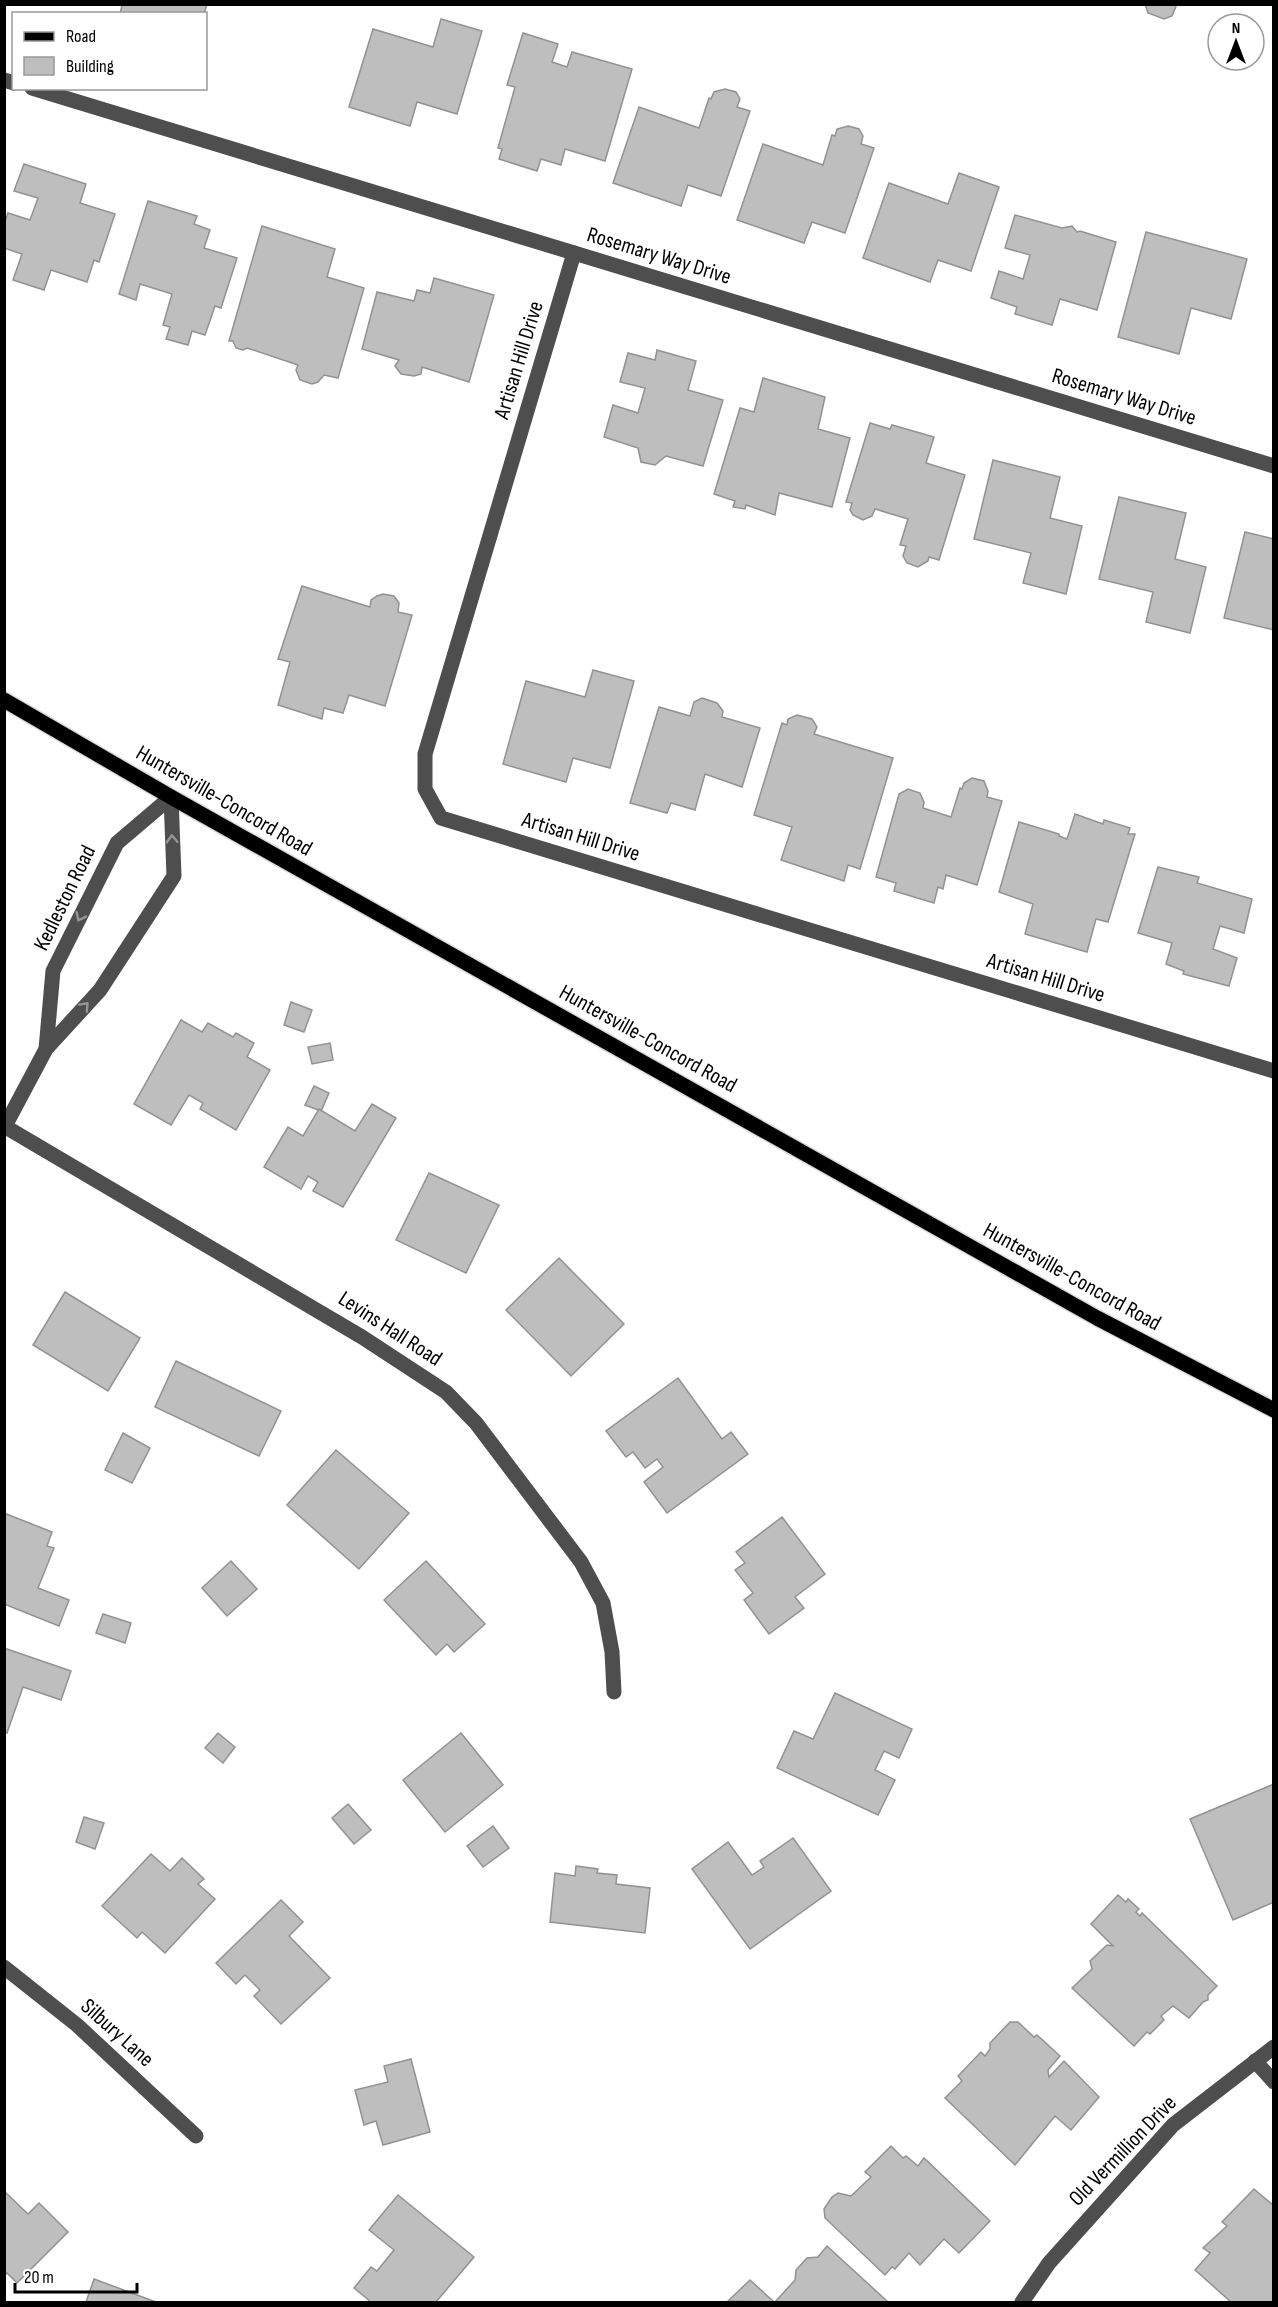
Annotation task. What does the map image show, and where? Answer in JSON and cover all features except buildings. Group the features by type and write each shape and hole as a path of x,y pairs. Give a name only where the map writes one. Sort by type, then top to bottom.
{"main road":[{"name":"Huntersville-Concord Road","path":"4,700 171,797 1097,1318 1274,1410"}],"street":[{"name":"Rosemary Way Drive","path":"39,90 1274,466"},
{"name":"Artisan Hill Drive","path":"574,253 424,754 424,789 441,818 1274,1071"},
{"name":"Kedleston Road","path":"46,1049 53,971 117,843 171,797"},
{"name":"Kedleston Road","path":"5,1126 46,1049 100,990 174,876 171,797"},
{"name":"Levins Hall Road","path":"5,1126 362,1337 446,1392 476,1423 581,1562 603,1603 612,1652 614,1692"},
{"name":"Silbury Lane","path":"4,1967 77,2025 196,2136"},
{"name":"Old Vermillion Drive","path":"1022,2302 1049,2263 1173,2125 1274,2047"},
{"path":"1255,2061 1274,2082"}]}
